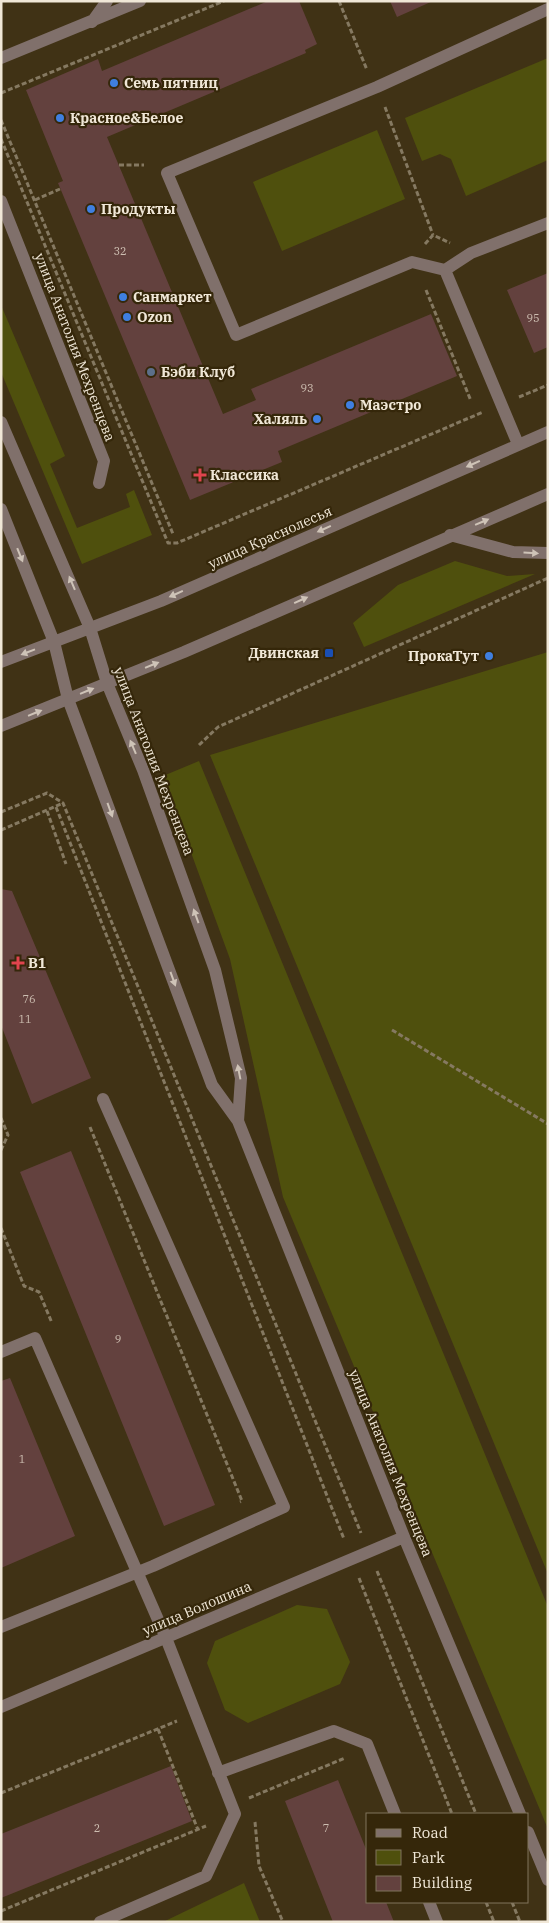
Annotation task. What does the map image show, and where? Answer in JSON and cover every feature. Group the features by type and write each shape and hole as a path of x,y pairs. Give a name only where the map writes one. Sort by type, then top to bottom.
{"street":[{"path":"92,22 107,1"},
{"path":"1,58 140,1"},
{"path":"548,9 377,87 167,173 236,335 412,262 446,270 471,253 548,223"},
{"name":"улица Анатолия Мехренцева","path":"1,201 6,222 104,461 99,483"},
{"path":"446,270 518,444"},
{"name":"улица Анатолия Мехренцева","path":"1,422 90,628 107,683 143,770 215,970 241,1078 238,1121"},
{"name":"улица Краснолесья","path":"1,662 161,601 548,432"},
{"path":"1,726 107,683 548,494"},
{"name":"улица Анатолия Мехренцева","path":"1,509 54,642 68,699 212,1085 238,1121 404,1537 520,1813"},
{"path":"450,535 513,552 548,553"},
{"path":"1,1628 153,1566 284,1507 103,1099"},
{"path":"1,1352 34,1338 166,1638 194,1714 235,1814 206,1876 100,1922"},
{"name":"улица Волошина","path":"1,1707 404,1537"},
{"path":"218,1773 334,1731 367,1744 394,1813"},
{"path":"529,1834 548,1880"},
{"path":"429,1903 437,1922"}],"path":[{"path":"1,93 224,1"},
{"path":"339,1 367,70 377,87 433,234"},
{"path":"358,74 376,66"},
{"path":"1,120 174,534"},
{"path":"1,139 168,543 177,543 548,385"},
{"path":"119,165 144,165 153,161"},
{"path":"144,165 148,173"},
{"path":"35,200 60,189"},
{"path":"420,287 426,290 454,290"},
{"path":"426,290 470,401"},
{"path":"199,745 218,727 548,578"},
{"path":"1,812 48,793 63,803 476,1813"},
{"path":"1,830 63,803"},
{"path":"56,807 452,1813"},
{"path":"47,811 66,864"},
{"path":"392,1030 548,1124"},
{"path":"1,1118 8,1135 1,1150"},
{"path":"87,1121 242,1501 233,1505"},
{"path":"1,1794 194,1714"},
{"path":"158,1729 198,1830"},
{"path":"249,1798 350,1756"},
{"path":"1,1911 235,1814 256,1829"},
{"path":"486,1903 494,1922"},
{"path":"512,1903 520,1922"}],"green space":[{"path":"548,58 548,160 466,196 451,159 440,154 422,161 405,118"},
{"path":"377,130 405,199 282,251 253,182"},
{"path":"1,305 65,456 50,464 77,528 130,507 126,494 134,490 152,535 82,564 1,372"},
{"path":"455,561 507,576 535,574 364,647 353,623 398,585"},
{"path":"548,652 548,1574 210,755"},
{"path":"199,761 548,1607 548,1829 283,1197 230,959 163,776"},
{"path":"297,1605 327,1609 350,1662 340,1684 248,1723 225,1710 207,1663 215,1641"},
{"path":"244,1883 260,1922 163,1922"}],"building":[{"path":"268,1 299,1 317,44 305,50 306,53 107,137 223,414 256,400 251,389 431,314 457,376 278,451 282,462 190,500 58,183 63,181 26,90 98,59 102,71"},
{"path":"390,1 433,1 397,17"},
{"path":"548,273 548,347 534,353 507,290"},
{"path":"1,889 12,891 91,1078 32,1104 1,1025"},
{"path":"71,1151 215,1505 164,1526 20,1172"},
{"path":"10,1378 75,1536 1,1568 1,1381"},
{"path":"171,1766 192,1821 1,1898 1,1834"},
{"path":"338,1780 366,1849 366,1903 386,1903 394,1922 333,1922 285,1801"}],"place":[{"name":"Семь пятниц","path":"114,83"},
{"name":"Красное&Белое","path":"60,118"},
{"name":"Продукты","path":"91,209"},
{"name":"Санмаркет","path":"123,297"},
{"name":"Ozon","path":"127,317"},
{"name":"Бэби Клуб","path":"151,372"},
{"name":"Маэстро","path":"350,405"},
{"name":"Халяль","path":"317,419"},
{"name":"Классика","path":"200,475"},
{"name":"Двинская","path":"329,653"},
{"name":"ПрокаТут","path":"489,656"},
{"name":"B1","path":"18,963"}]}
